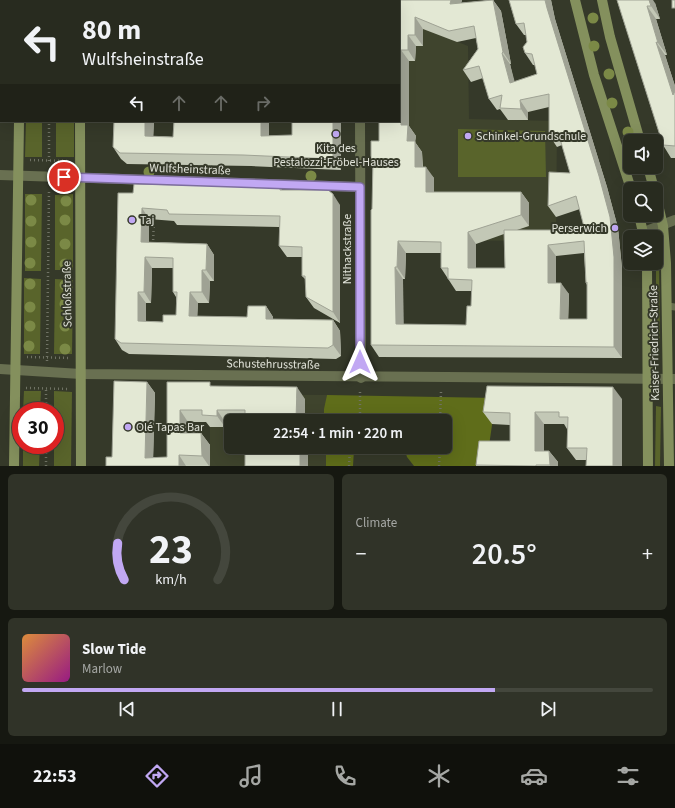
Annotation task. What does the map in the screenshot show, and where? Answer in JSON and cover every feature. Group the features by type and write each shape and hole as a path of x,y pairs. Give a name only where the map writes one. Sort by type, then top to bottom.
{"main road":[{"path":"575,0 594,75 629,182"},
{"path":"602,0 610,37 638,134"},
{"path":"14,466 19,122"},
{"name":"Schloßstraße","path":"80,122 79,178 82,374 81,466"},
{"name":"Kaiser-Friedrich-Straße","path":"662,222 671,306 672,379 669,466"},
{"name":"Kaiser-Friedrich-Straße","path":"647,270 648,466"}],"street":[{"name":"Nithackstraße","path":"360,122 361,378"},
{"name":"Wulfsheinstraße","path":"0,175 19,177 360,187"},
{"path":"655,230 675,220"},
{"name":"Schustehrusstraße","path":"0,368 82,374 361,378 672,379"}],"path":[{"path":"49,122 49,161"},
{"path":"25,160 73,161"},
{"path":"47,357 49,190"},
{"path":"153,246 154,216"},
{"path":"24,357 72,358"},
{"path":"24,388 72,389"},
{"path":"46,388 46,402"},
{"path":"360,392 360,414"},
{"path":"440,414 441,392"},
{"path":"46,454 46,466"},
{"path":"349,466 350,454"},
{"path":"439,466 440,454"}],"shaded area":[{"name":"Schinkel-Grundschule","path":"400,23 443,26 453,40 468,46 469,119 557,121 556,241 379,240 379,122 400,122"},
{"path":"210,394 327,395 326,414 224,414 224,454 326,454 326,466 210,466"}],"green space":[{"path":"26,122 42,122 42,157 25,157"},
{"path":"56,122 74,122 74,157 56,157"},
{"path":"458,129 545,131 546,177 458,177"},
{"path":"25,194 42,194 41,271 25,271"},
{"path":"73,194 73,270 55,270 55,195"},
{"path":"656,270 659,270 660,344 656,345"},
{"path":"24,278 41,279 40,354 24,354"},
{"path":"55,279 73,280 72,354 54,354"},
{"path":"24,391 41,391 40,402 23,402"},
{"path":"54,391 72,392 71,466 54,466 54,454 64,454 64,402 54,402"},
{"path":"327,395 496,398 486,466 414,466 407,457 406,454 452,454 452,414 324,414"},
{"path":"656,406 661,407 660,466 655,466"},
{"path":"23,454 40,454 39,466 23,466"},
{"path":"326,454 354,454 353,466 326,466"}],"building":[{"path":"400,0 451,0 450,4 493,0 502,53 510,83 537,74 532,54 525,53 523,47 527,42 524,23 516,24 509,0 545,0 599,176 610,217 614,257 614,347 371,345 371,210 373,160 371,160 371,141 379,141 379,122 400,122","holes":["415,17 449,31 474,26 478,49 463,70 479,66 489,99 502,95 500,108 521,109 520,100 549,94 549,135 558,132 570,173 549,172 548,206 576,196 584,227 559,230 504,230 505,268 468,268 468,232 521,215 521,192 426,192 426,167 415,167 415,141 407,141 408,125 401,125 401,50 408,50 408,35 415,35","398,241 441,242 441,268 448,268 448,279 472,280 471,306 467,306 466,325 396,324 395,267 397,267","584,241 586,283 587,282 587,319 560,319 561,283 548,283 548,245"]},
{"path":"617,0 649,0 651,6 647,6 658,43 656,42 673,95 675,91 675,146 663,145 663,134 660,134"},
{"path":"672,0 675,0 675,8 672,8"},
{"path":"114,122 145,122 145,136 173,137 174,122 261,122 261,136 292,135 292,122 333,122 333,159 243,155 120,153 113,147"},
{"path":"134,184 280,187 280,190 328,190 333,194 333,312 306,297 305,276 302,276 302,247 279,246 280,216 169,214 167,210 142,208 141,242 207,244 206,270 202,270 202,292 190,292 189,316 247,317 248,306 266,306 266,319 333,320 333,345 328,348 121,343 115,339 118,193 133,193","holes":["145,257 173,258 173,292 177,292 176,315 163,315 163,322 138,321 138,292 144,292"]},
{"path":"114,381 147,382 145,458 167,457 167,382 210,382 210,386 297,387 296,414 245,414 245,410 217,410 217,416 202,415 202,410 180,410 180,433 201,433 202,456 179,455 179,466 106,466 106,457 112,457"},
{"path":"487,386 613,387 613,466 586,466 587,448 567,448 568,417 559,417 559,412 535,412 535,451 549,451 550,465 476,465 479,441 510,441 510,413 483,412"},
{"path":"245,454 300,454 300,466 245,466"}],"place":[{"name":"Kita des Pestalozzi-Fröbel-Hauses","path":"336,134"},
{"name":"Schinkel-Grundschule","path":"468,136"},
{"name":"Taj","path":"132,220"},
{"name":"Perserwich","path":"615,228"},
{"name":"Olé Tapas Bar","path":"128,427"}],"route":[{"path":"64,177 112,180 360,187 360,362"}]}
